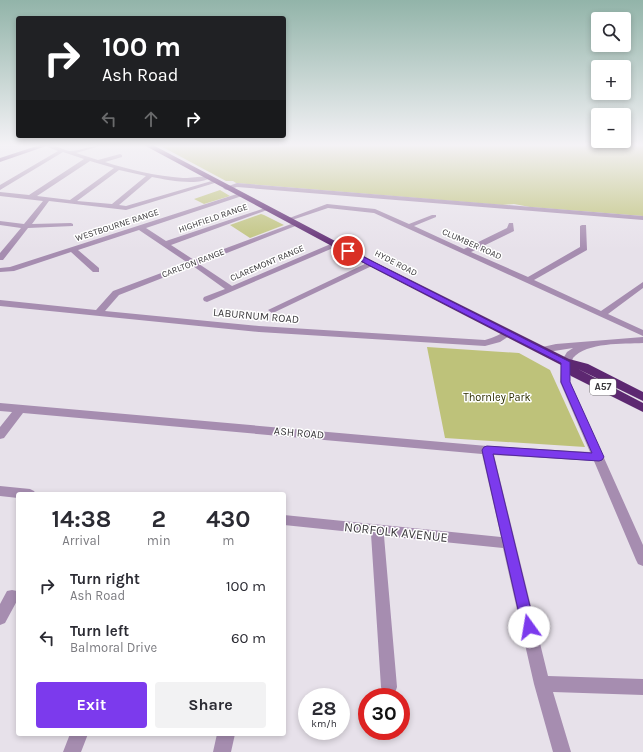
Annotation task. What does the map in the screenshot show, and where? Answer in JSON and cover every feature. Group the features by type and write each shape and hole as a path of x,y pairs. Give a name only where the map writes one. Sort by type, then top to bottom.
{"highway":[{"name":"HYDE ROAD","path":"211,180 509,333"},
{"name":"A57","path":"509,333 565,362 584,367 643,397"},
{"name":"A57","path":"565,362 575,373 643,408"}],"street":[{"path":"1,194 22,179"},
{"path":"31,197 58,179"},
{"path":"71,202 103,179"},
{"path":"113,207 146,179"},
{"path":"180,179 198,181 211,180"},
{"path":"1,194 126,208 211,180"},
{"path":"226,188 237,185 643,218"},
{"name":"WESTBOURNE RANGE","path":"0,270 11,269 240,195"},
{"path":"0,258 48,199"},
{"name":"CLUMBER ROAD","path":"287,220 321,208 337,206 375,211 643,333"},
{"name":"HIGHFIELD RANGE","path":"166,244 267,209"},
{"path":"409,226 434,216"},
{"path":"0,223 25,226 71,225"},
{"name":"CARLTON RANGE","path":"98,313 116,293 296,224"},
{"path":"464,252 511,228 511,224"},
{"path":"529,280 584,248 584,226"},
{"path":"140,227 231,289"},
{"name":"CLAREMONT RANGE","path":"207,299 336,245"},
{"path":"72,249 96,270"},
{"path":"272,310 372,264"},
{"path":"602,314 643,284"},
{"name":"LABURNUM ROAD","path":"0,302 259,329 485,344 497,340 509,333"},
{"path":"541,350 556,347 643,340"},
{"path":"589,345 575,350 565,362 565,382 643,560"},
{"name":"ASH ROAD","path":"0,406 487,450 599,457"},
{"path":"0,435 20,409"},
{"path":"487,450 542,684 562,752"},
{"path":"0,491 16,493"},
{"name":"NORFOLK AVENUE","path":"286,520 509,543"},
{"path":"377,530 389,687"},
{"path":"0,618 12,596"},
{"path":"542,684 643,687"},
{"path":"72,752 78,736"},
{"path":"222,752 226,736"}],"green space":[{"path":"222,179 643,179 643,216 530,207 514,204 502,205 236,183 233,181 226,181"},
{"path":"220,190 230,196 204,204 194,199"},
{"path":"261,214 284,225 250,238 230,225"},
{"name":"Thornley Park","path":"427,347 519,353 550,370 585,447 445,438"}],"route":[{"path":"348,251 565,362 565,382 599,457 487,450 529,627"}]}
